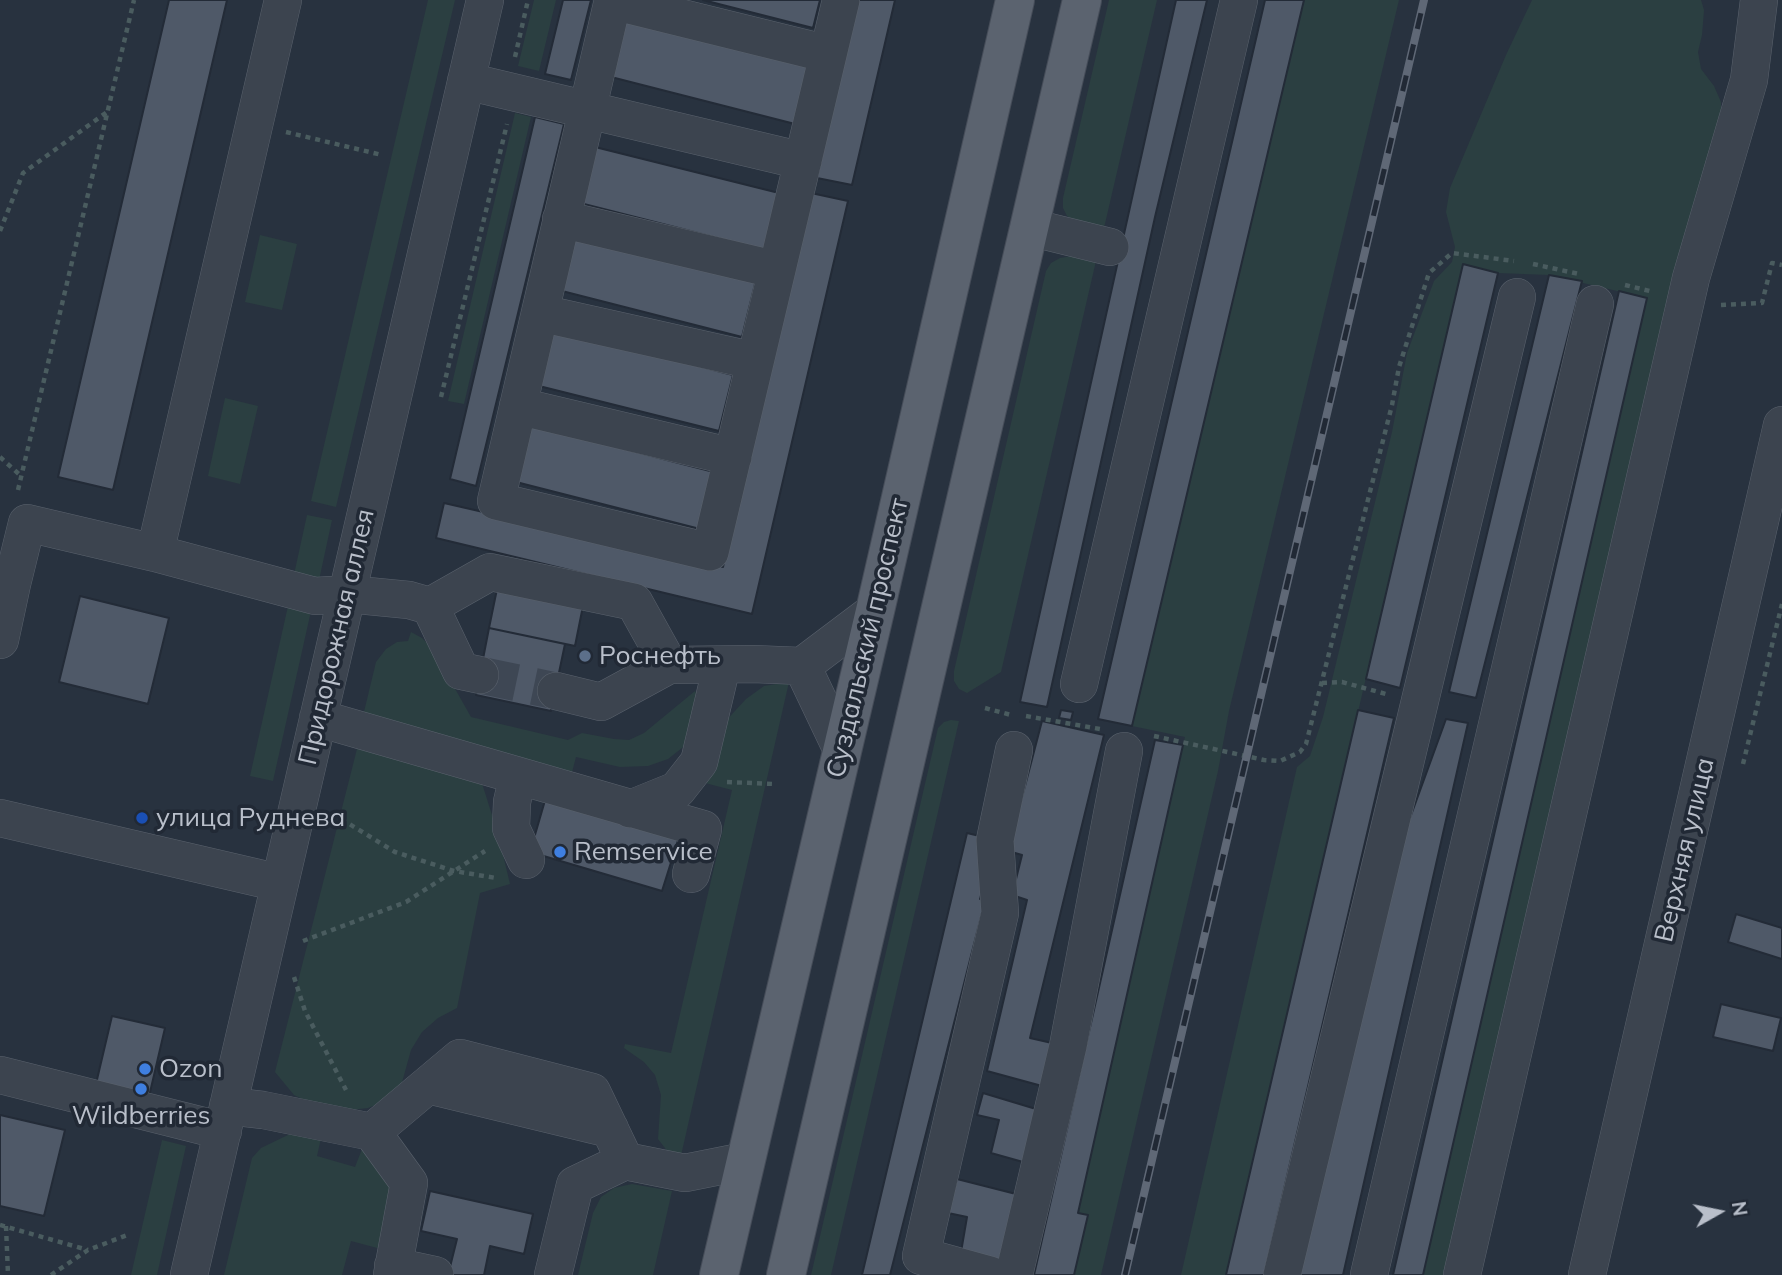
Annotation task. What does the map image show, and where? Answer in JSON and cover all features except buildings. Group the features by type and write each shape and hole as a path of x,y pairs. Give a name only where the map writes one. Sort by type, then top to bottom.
{"main road":[{"name":"Суздальский проспект","path":"719,1275 1015,0"},
{"path":"786,1275 1082,0"}],"street":[{"path":"155,553 283,0"},
{"name":"Придорожная аллея","path":"189,1275 485,0"},
{"path":"828,54 613,1 496,501 710,552 841,0"},
{"path":"1079,684 1239,0"},
{"path":"1462,1275 1686,300 1749,80 1759,0"},
{"path":"466,81 803,161"},
{"path":"561,219 777,270"},
{"path":"1030,227 1110,247"},
{"path":"1369,1275 1601,288"},
{"path":"1282,1275 1517,297"},
{"path":"540,313 755,361"},
{"path":"518,406 733,457"},
{"name":"Верхняя улица","path":"1587,1275 1782,425"},
{"path":"0,640 6,583 27,523 155,553 315,596 347,594 410,600 430,606 490,572 634,602 669,665"},
{"path":"430,606 461,671 480,675"},
{"path":"556,691 601,702 669,665 802,666 875,611"},
{"path":"631,809 677,790 699,762 722,664"},
{"path":"802,666 842,750"},
{"path":"318,718 703,829 691,874"},
{"path":"1014,1275 1068,1046 1126,739"},
{"path":"990,1275 921,1256 1000,913 995,840 1014,750"},
{"path":"516,858 512,802 518,776"},
{"path":"0,818 280,883"},
{"path":"372,1132 460,1058 592,1092 618,1145 685,1172 745,1161"},
{"path":"0,1075 225,1118 263,1110 372,1132 409,1182 393,1271 435,1275"},
{"path":"553,1275 575,1185 618,1145"}],"path":[{"path":"16,498 134,0"},
{"path":"442,397 514,93 513,65 528,0"},
{"path":"0,231 23,173 108,111"},
{"path":"254,125 382,155"},
{"path":"985,708 1009,715 1044,718 1126,739 1160,736 1264,761 1280,761 1300,752 1307,744 1392,405 1401,357 1429,273 1452,253 1548,267 1601,288 1729,306 1762,303 1772,263 1782,265"},
{"path":"0,457 21,476"},
{"path":"1322,683 1342,682 1410,700 1421,698"},
{"path":"333,814 395,852 454,871 516,858"},
{"path":"302,942 406,902 454,871 516,858"},
{"path":"294,976 305,1011 342,1083 372,1132"},
{"path":"0,1225 88,1250"},
{"path":"6,1226 8,1275"},
{"path":"51,1275 88,1250 130,1234"}],"green space":[{"path":"428,0 455,0 336,507 311,501"},
{"path":"534,0 556,0 539,71 518,66"},
{"path":"1109,0 1157,0 1104,228 1077,222 1067,216 1063,208 1063,198"},
{"path":"1304,0 1399,0 1229,711 1218,771 1101,1275 1074,1275 1088,1215 1078,1213 1185,737 1132,726"},
{"path":"1532,0 1701,0 1704,10 1698,52 1701,69 1714,86 1721,102 1721,123 1450,1275 1423,1275 1647,298 1549,275 1498,273 1463,264 1226,1275 1181,1275 1297,767 1310,756 1323,717 1392,432 1407,353 1434,281 1452,262 1455,247 1446,212 1450,188"},
{"path":"515,113 531,117 464,404 448,401"},
{"path":"260,235 297,244 282,310 245,302"},
{"path":"1072,256 1096,261 1001,672 967,693 959,689 954,681 954,671 1046,271 1051,263"},
{"path":"225,398 258,406 240,484 208,476"},
{"path":"307,515 332,520 318,585 293,579"},
{"path":"288,606 311,611 273,781 250,776"},
{"path":"411,632 432,648 471,717 568,740 582,733 629,740 644,733 695,691 699,700 687,744 668,759 648,766 620,767 576,757 570,780 363,716 376,662 386,649 397,642 408,641"},
{"path":"789,682 680,1160 668,1152 658,1139 661,1095 655,1075 644,1062 624,1048 625,1044 671,1053 732,790 705,783 722,725 746,699 764,686"},
{"path":"951,720 959,721 831,1275 811,1275 938,728"},
{"path":"359,741 480,777 510,884 480,893 457,1008 438,1018 422,1032 411,1050 401,1086 386,1101 368,1108 342,1111 317,1106 294,1095 275,1072"},
{"path":"290,1134 321,1138 317,1156 355,1167 362,1149 391,1179 381,1249 351,1241 342,1275 224,1275 252,1158 261,1148"},
{"path":"162,1140 186,1146 157,1275 131,1275"},
{"path":"632,1184 672,1191 653,1275 578,1275 593,1213 601,1197 614,1188"}],"tunnel":[{"path":"480,675 556,691"}],"railway":[{"path":"1125,1275 1424,0"}],"place":[{"name":"Роснефть","path":"585,656"},
{"name":"улица Руднева","path":"142,818"},
{"name":"Remservice","path":"560,852"},
{"name":"Ozon","path":"145,1069"},
{"name":"Wildberries","path":"141,1089"}]}
